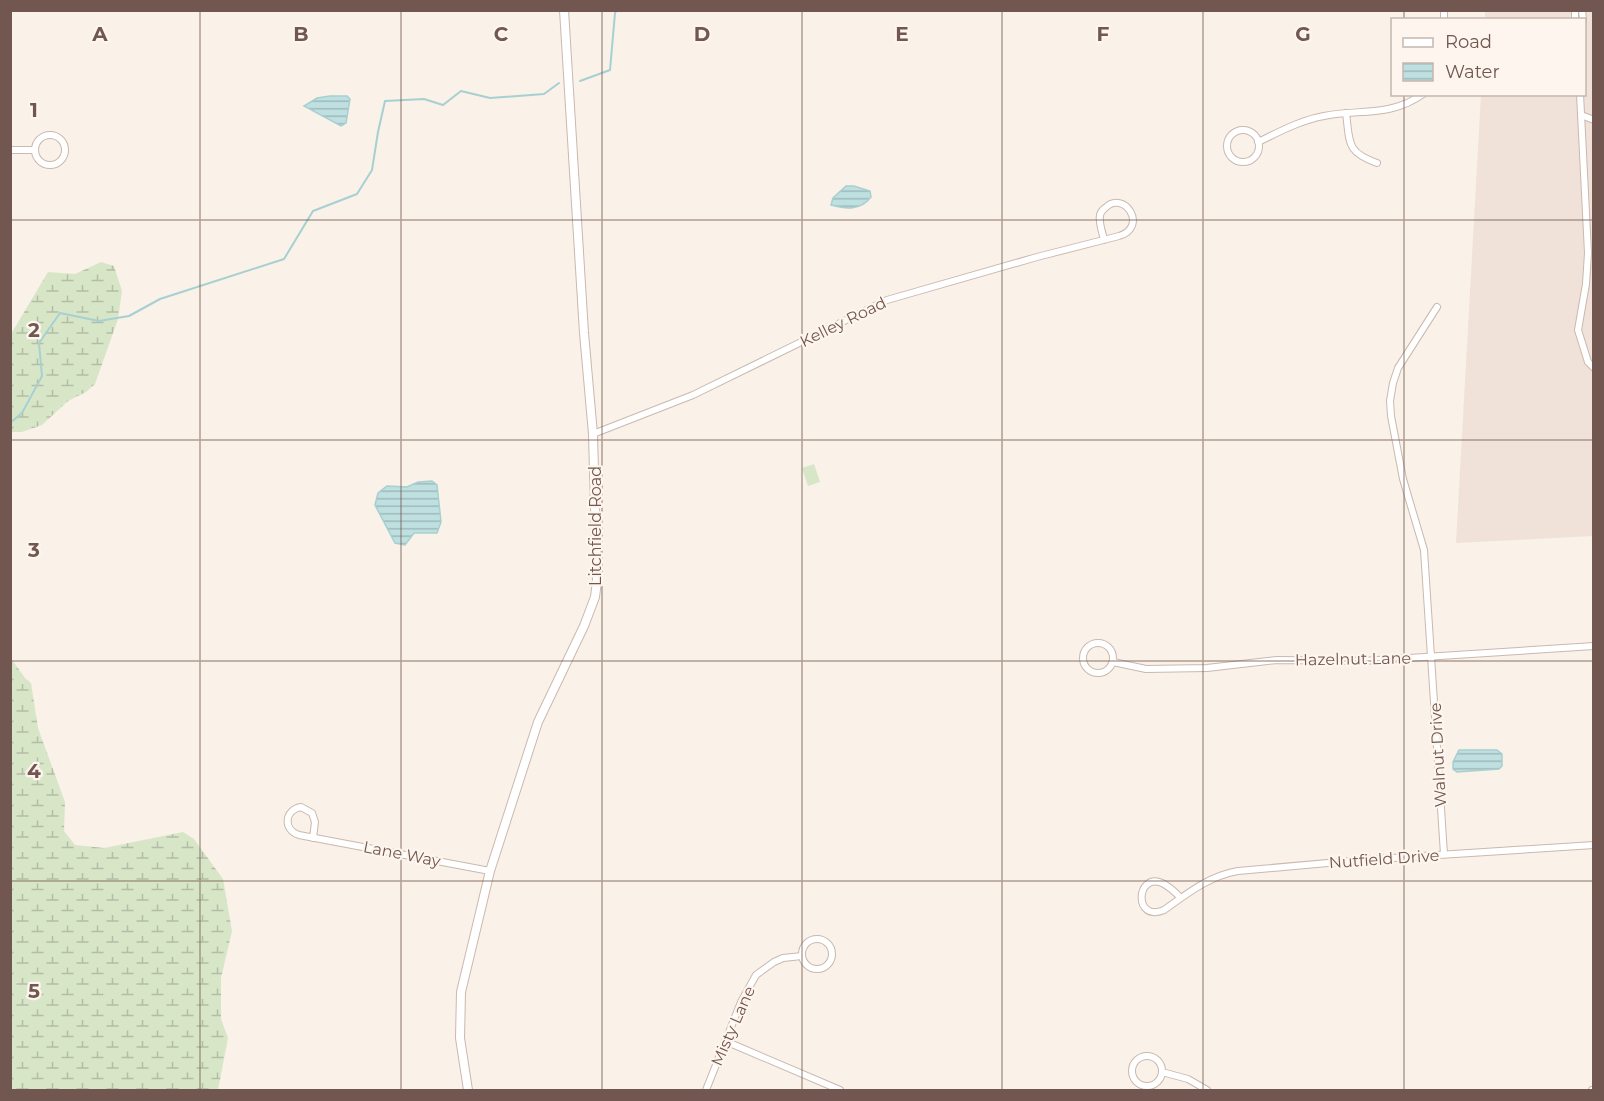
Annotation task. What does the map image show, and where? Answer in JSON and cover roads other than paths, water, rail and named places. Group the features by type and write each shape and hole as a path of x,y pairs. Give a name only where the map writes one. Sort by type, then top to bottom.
{"street":[{"name":"Litchfield Road","path":"468,1090 460,1038 461,992 490,871 538,722 584,626 595,597 597,581 593,434 584,333 564,10"},
{"path":"1258,142 1309,120 1346,113 1400,108 1420,96"},
{"path":"1580,96 1588,254 1586,284 1578,330 1588,362 1593,368"},
{"path":"1346,113 1350,144 1354,152 1362,158 1377,163"},
{"path":"1581,115 1593,120"},
{"path":"1237,132 1252,133 1258,142 1256,156 1247,162 1233,158 1228,149 1229,139 1237,132"},
{"path":"52,134 63,140 66,149 61,161 49,165 38,159 35,150 40,138 52,134"},
{"path":"10,150 35,150"},
{"name":"Kelley Road","path":"593,434 693,395 887,300 999,267 1124,235 1131,227 1133,216 1122,204 1112,204 1103,210 1100,220 1104,240"},
{"name":"Walnut Drive","path":"1437,307 1398,368 1390,401 1392,426 1403,479 1424,550 1444,855"},
{"name":"Hazelnut Lane","path":"1102,643 1110,648 1113,662 1107,670 1097,673 1087,669 1083,654 1089,645 1102,643"},
{"name":"Hazelnut Lane","path":"1113,662 1137,668 1207,668 1277,660 1339,661 1593,645"},
{"name":"Lane Way","path":"313,838 315,822 312,813 301,807 292,810 287,818 291,831 313,838 490,871"},
{"name":"Nutfield Drive","path":"1181,898 1164,884 1155,882 1143,889 1141,898 1145,908 1154,912 1164,910 1204,882 1238,871 1593,845"},
{"name":"Misty Lane","path":"815,939 829,944 832,953 829,963 816,969 807,965 802,956 807,942 815,939"},
{"name":"Misty Lane","path":"706,1090 741,1002 756,975 783,958 802,956"},
{"path":"725,1041 840,1090"},
{"path":"1146,1056 1160,1062 1162,1072 1155,1084 1146,1086 1137,1082 1132,1069 1137,1060 1146,1056"},
{"path":"1162,1072 1188,1080 1207,1090"}],"water":[{"path":"347,96 350,99 346,123 341,126 304,106 317,98"},
{"path":"846,186 870,191 871,197 862,205 852,208 831,205 833,198"},
{"path":"432,481 437,485 441,522 437,533 414,533 405,545 395,543 375,505 378,493 387,486 407,487 418,482"},
{"path":"1459,750 1497,750 1502,754 1502,766 1499,769 1457,772 1453,769 1453,762"}],"waterway":[{"path":"580,81 610,70 617,10"},
{"path":"10,423 22,413 42,376 39,343 60,313 99,321 129,316 160,299 284,259 313,211 357,194 372,170 385,101 424,99 443,105 461,91 490,98 544,94 559,83"}]}
